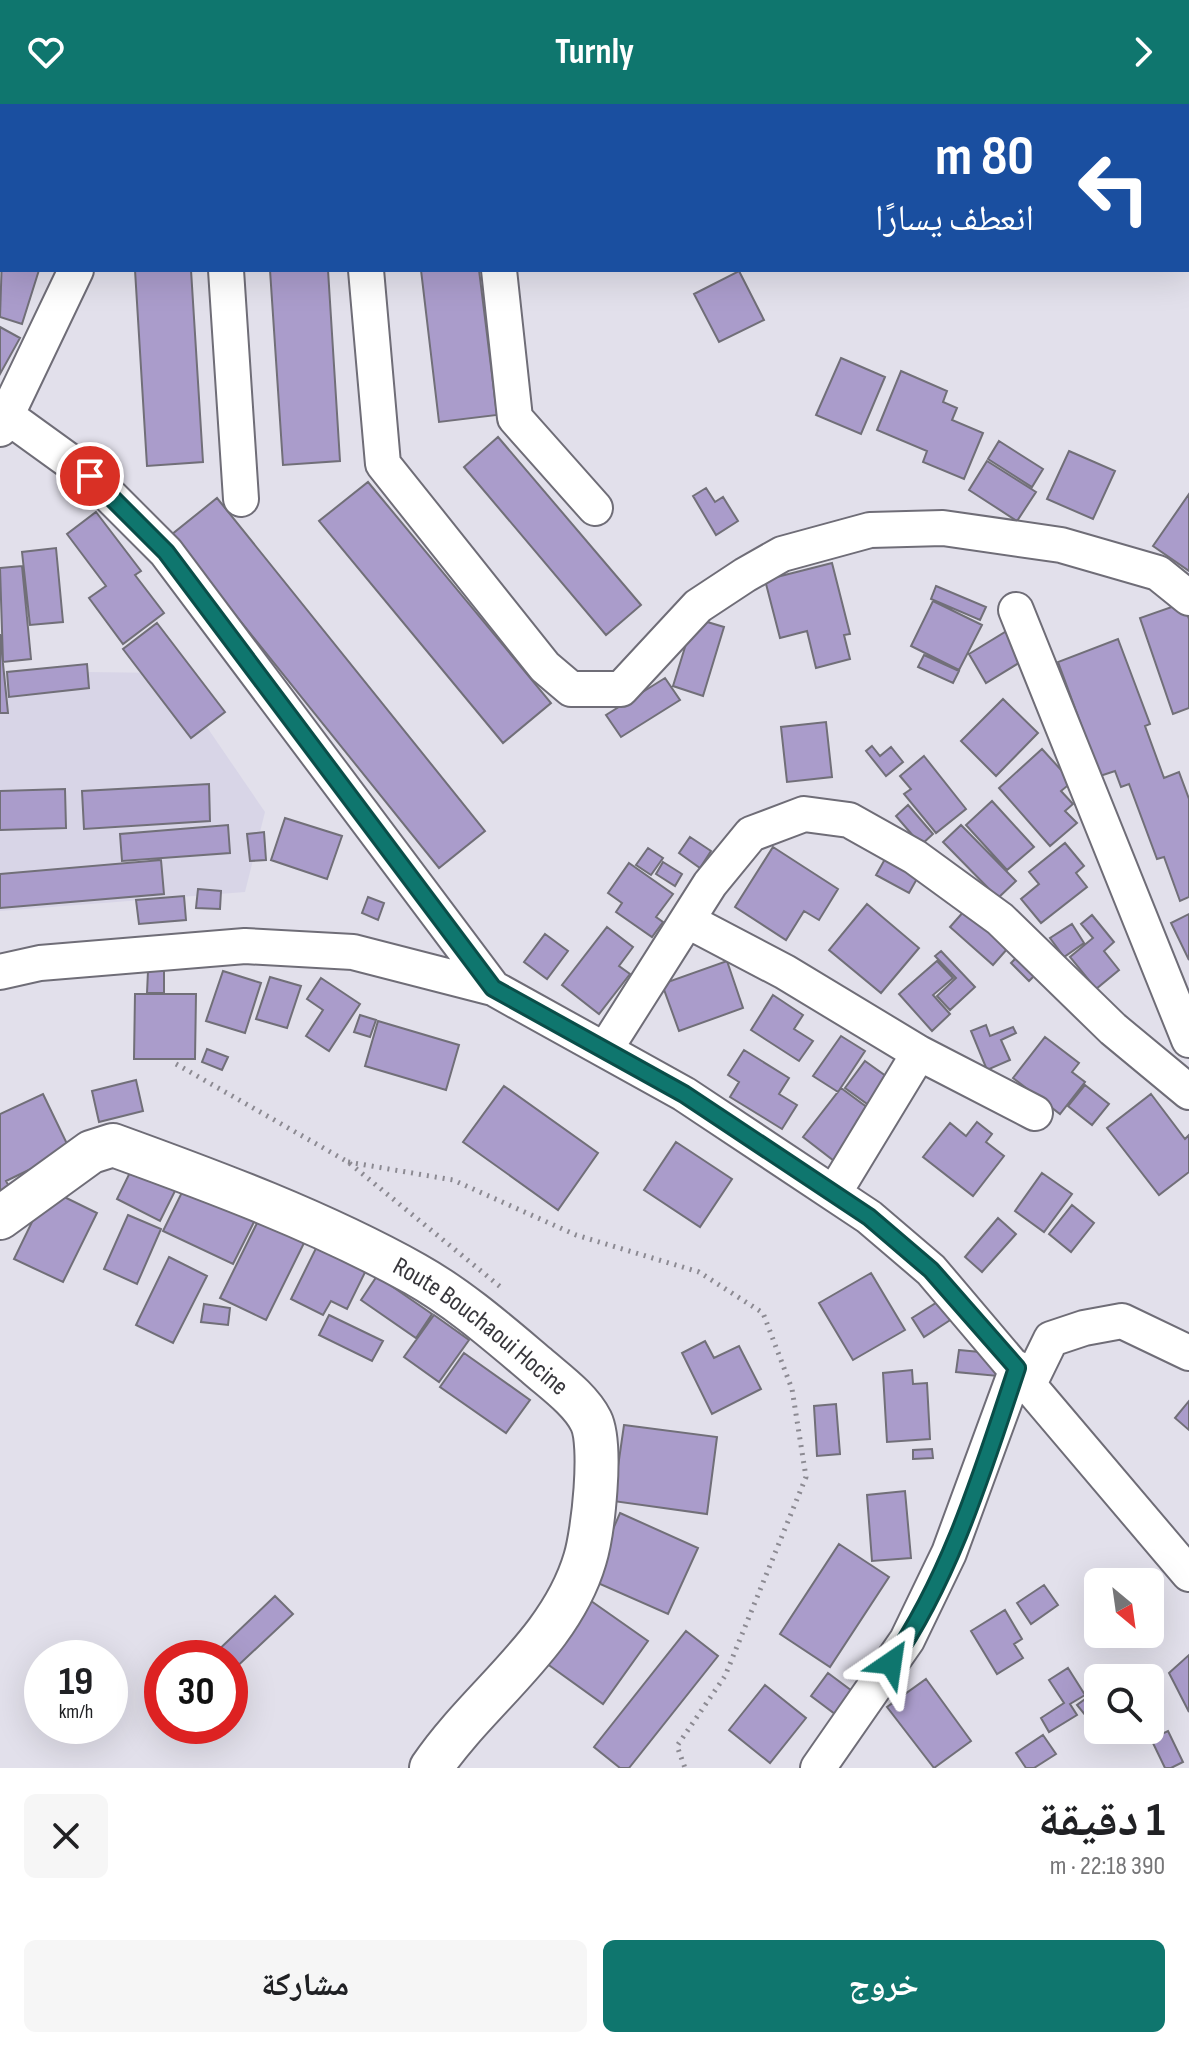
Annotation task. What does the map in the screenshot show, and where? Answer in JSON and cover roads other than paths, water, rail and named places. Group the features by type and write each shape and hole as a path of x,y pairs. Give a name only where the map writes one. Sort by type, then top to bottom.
{"street":[{"path":"75,272 3,422 90,476 166,552 493,988"},
{"path":"226,272 241,499"},
{"path":"366,272 383,464 545,667 571,689 621,689 698,606 745,575 782,554 870,530 943,528 1061,545 1158,573 1189,598"},
{"path":"499,272 515,418 595,508"},
{"path":"1016,610 1189,1040"},
{"path":"606,1048 710,884 751,834 804,814 849,820 915,857 1000,919 1113,1029 1189,1092"},
{"path":"688,921 785,972 919,1053 1035,1113"},
{"path":"0,972 40,963 245,946 353,952 493,988 684,1094 869,1217 931,1270 1189,1574"},
{"path":"834,1193 919,1053"},
{"name":"Route Bouchaoui Hocine","path":"0,1218 91,1152 113,1145 332,1233 417,1275 496,1332 568,1393 592,1421 596,1444 595,1505 585,1560 555,1620 431,1768"},
{"path":"818,1768 907,1640 949,1553 1023,1376 1051,1339 1084,1328 1122,1321 1189,1353"}]}
